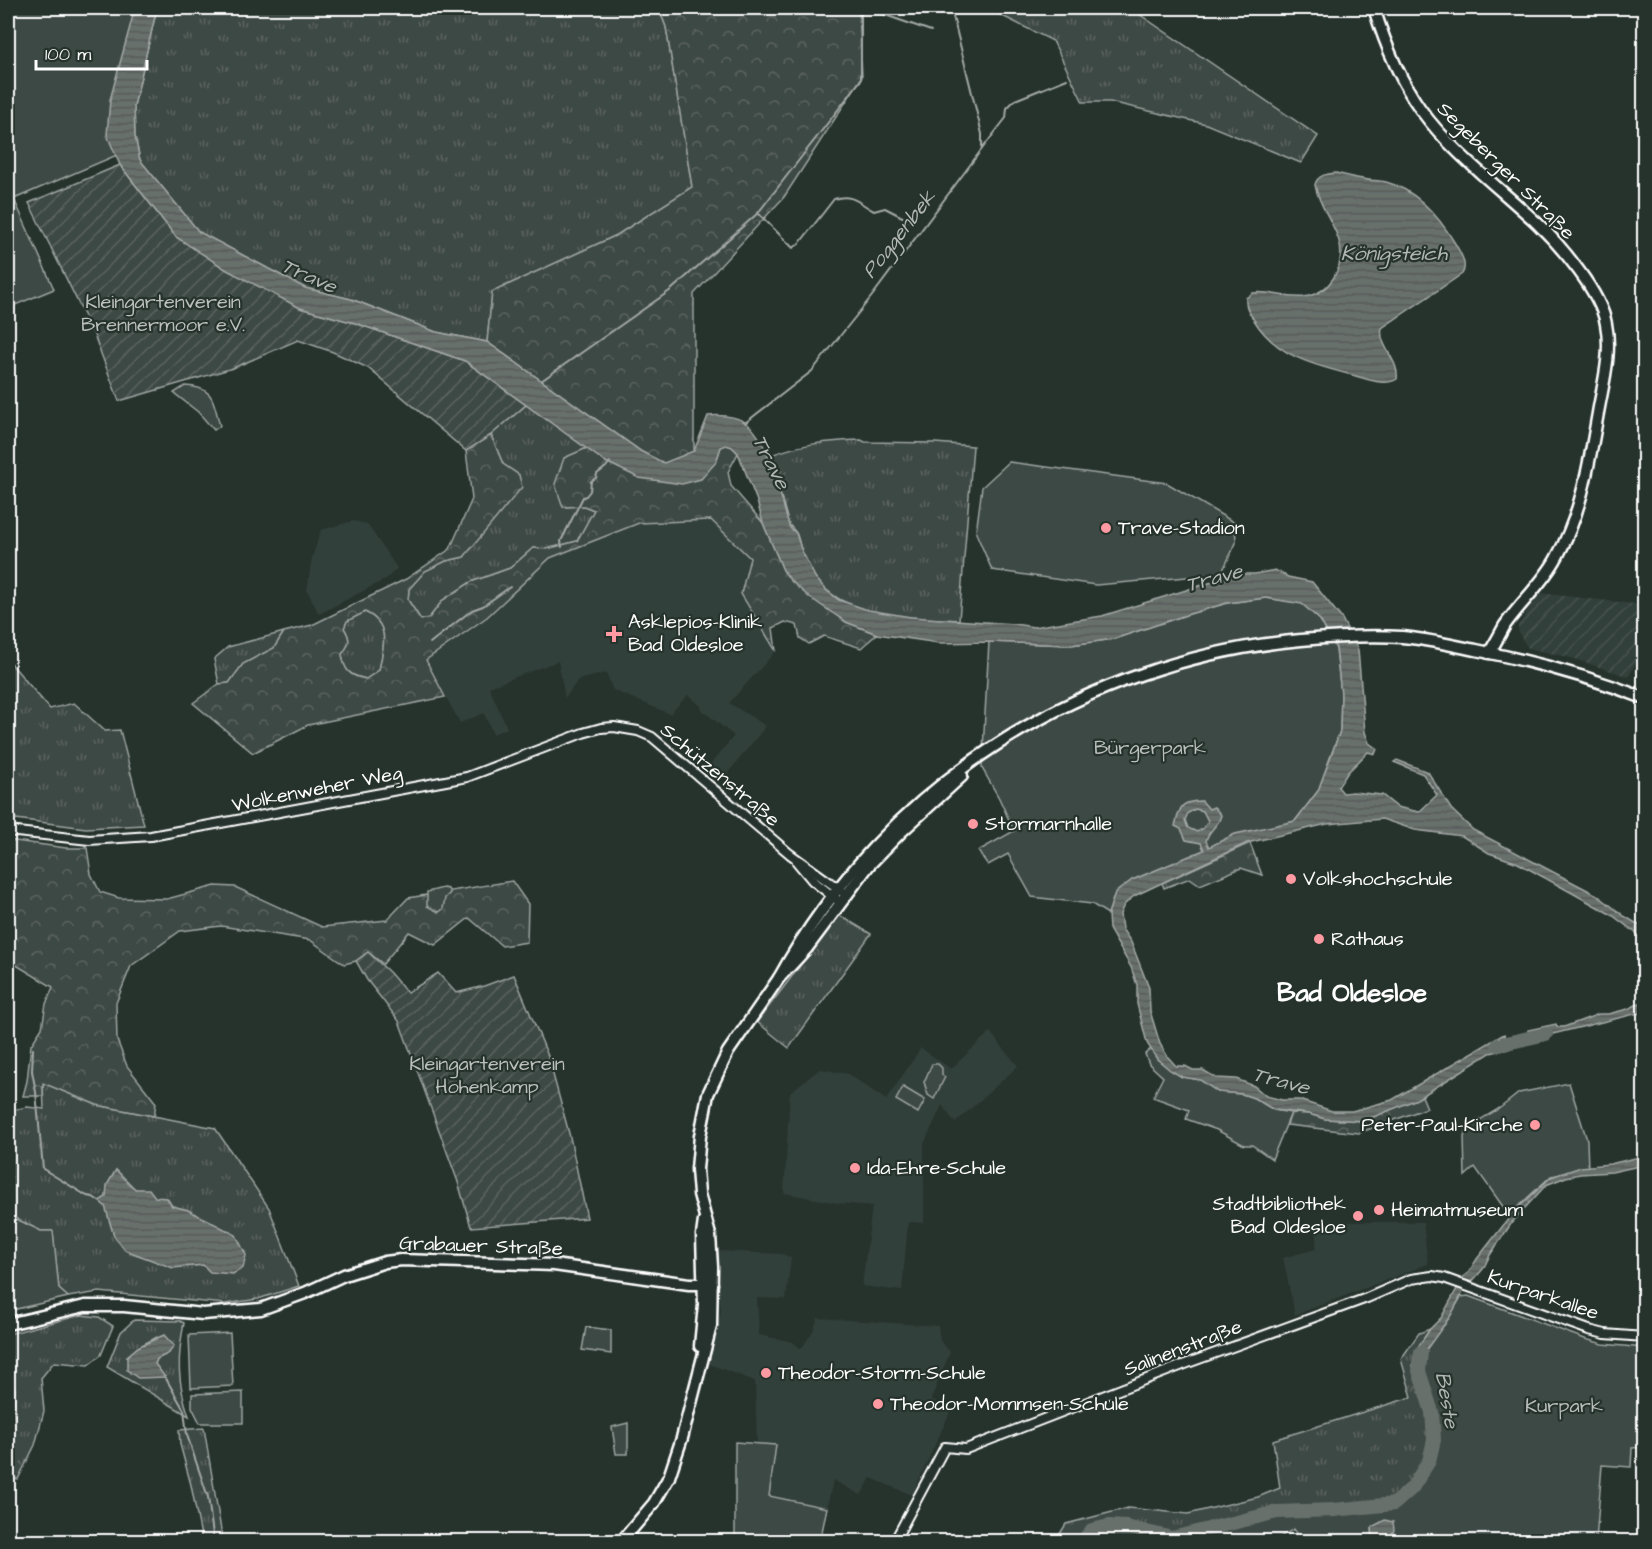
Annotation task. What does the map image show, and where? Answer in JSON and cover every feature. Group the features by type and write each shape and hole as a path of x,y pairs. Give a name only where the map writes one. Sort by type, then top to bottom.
{"main road":[{"name":"Segeberger Straße","path":"1374,8 1395,66 1422,111 1441,135 1548,235 1594,291 1606,323 1609,346 1606,371 1583,491 1575,517 1556,559 1505,626 1489,653"},
{"path":"621,1542 654,1503 669,1477 682,1438 711,1326 708,1280 710,1235 699,1194 697,1169 700,1136 708,1094 728,1052 779,978 799,942 839,895 952,783 1001,744 1032,724 1083,698 1167,665 1248,646 1365,637 1414,639 1489,653 1578,674 1644,698"},
{"name":"Grabauer Straße","path":"8,1324 85,1306 123,1306 203,1314 261,1308 305,1293 344,1275 400,1260 554,1264 689,1284 708,1280"}],"street":[{"name":"Wolkenweher Weg","path":"8,831 89,840 151,836 467,777 584,733 601,728 625,728"},
{"name":"Schützenstraße","path":"625,728 638,731 658,741 839,895"},
{"name":"Kurparkallee","path":"1432,1276 1453,1280 1589,1330 1605,1334 1644,1337"},
{"name":"Salinenstraße","path":"894,1542 945,1447 966,1449 1412,1279 1432,1276"}],"shaded area":[{"name":"Asklepios-Klinik Bad Oldesloe","path":"711,520 750,558 741,594 776,651 729,703 766,726 722,780 708,767 734,736 701,709 702,707 688,695 670,714 613,690 606,673 578,680 565,698 558,661 489,687 507,728 493,734 484,713 460,723 426,660 487,617 550,558 639,523"},
{"path":"353,521 367,524 397,568 386,579 319,614 307,590 312,558 321,530"},
{"path":"1539,593 1644,605 1644,644 1629,677 1575,659 1528,648 1519,634 1518,626"},
{"name":"Ida-Ehre-Schule","path":"990,1032 1018,1066 955,1123 942,1105 924,1144 924,1223 908,1222 902,1291 862,1286 872,1206 838,1203 784,1193 790,1092 820,1069 848,1074 886,1100 921,1048 951,1069"},
{"path":"1317,1222 1423,1222 1428,1264 1295,1315 1283,1258 1316,1249"},
{"path":"716,1251 782,1254 791,1258 786,1299 757,1298 759,1335 793,1342 801,1349 812,1333 818,1318 938,1326 940,1341 950,1352 931,1399 951,1410 912,1495 871,1478 861,1495 833,1480 827,1508 769,1497 776,1446 757,1443 755,1381 709,1364 721,1311 716,1278"}],"green space":[{"path":"8,8 149,8 117,155 14,199 54,289 8,308"},
{"path":"157,8 659,8 666,27 692,187 617,235 492,292 487,342 436,332 351,299 305,288 199,232 140,160 135,137 134,106"},
{"path":"659,8 859,8 862,77 784,197 694,294 694,451 664,464 642,452 487,342 492,292 617,235 692,187 666,27"},
{"path":"986,8 1130,8 1318,136 1301,163 1206,124 1110,102 1083,102 1053,41"},
{"name":"Kleingartenverein Brennermoor e.V.","path":"120,165 176,237 300,308 355,323 465,361 526,405 491,435 466,451 368,368 333,352 298,340 233,368 119,401 94,335 29,203"},
{"path":"185,386 202,389 211,397 220,426 214,430 198,412 174,393"},
{"path":"526,405 587,448 564,458 563,507 584,506 594,510 577,541 547,549 533,548 510,568 471,582 443,600 429,618 421,620 408,600 409,589 425,571 446,561 464,557 519,475 503,464 491,435"},
{"path":"491,435 503,464 519,475 522,487 464,557 446,561 425,571 409,589 408,600 421,620 429,618 443,600 471,582 510,568 533,548 547,549 577,541 594,510 584,506 563,507 555,484 564,458 587,448 639,478 716,462 721,447 726,445 732,446 738,453 728,472 731,486 763,523 783,570 790,580 846,622 877,634 861,648 824,636 809,644 800,638 797,625 785,622 773,628 776,651 741,594 750,558 711,520 639,523 550,558 487,617 426,660 445,697 308,725 253,753 193,703 219,684 229,683 243,664 274,648 284,632 312,625 406,579 450,549 472,499 466,451","holes":["365,612 373,617 382,629 384,644 379,670 366,679 351,674 344,664 342,654 349,641 344,628 347,621"]},
{"path":"861,440 973,446 959,620 902,617 863,609 829,592 809,568 797,534 788,522 769,456 814,444"},
{"name":"Trave-Stadion","path":"1009,462 1167,483 1235,523 1236,543 1221,574 1096,585 992,570 976,533 982,487"},
{"name":"Bürgerpark","path":"1266,598 1302,603 1320,620 1336,649 1341,694 1340,731 1318,791 1295,821 1209,848 1160,869 1115,893 1108,914 1092,904 1032,897 1008,854 988,865 978,851 1014,831 982,768 989,642 1071,645 1114,639 1227,603"},
{"path":"365,612 379,623 384,636 379,670 366,679 348,671 342,654 349,641 344,628 347,621"},
{"path":"284,632 274,648 243,664 229,683 219,684 214,659 228,647"},
{"path":"8,660 50,709 74,703 105,731 120,730 144,825 86,828 8,818"},
{"path":"8,840 66,848 87,848 91,874 100,892 119,898 167,899 215,886 235,887 322,927 387,920 408,898 512,881 528,904 527,942 502,946 469,918 435,945 409,932 383,964 368,952 356,961 344,964 310,940 221,926 180,931 131,966 116,1003 117,1040 127,1066 156,1103 154,1116 97,1105 43,1083 43,1096 23,1096 31,1045 42,1028 46,1004 53,987 8,960"},
{"path":"1250,843 1262,875 1241,868 1200,885 1190,878 1164,888 1162,883"},
{"path":"448,889 450,893 445,898 443,909 439,912 427,906 427,892"},
{"path":"839,915 871,934 789,1048 757,1022"},
{"name":"Kleingartenverein Hohenkamp","path":"368,952 407,993 438,973 456,993 514,975 548,1056 570,1137 587,1218 471,1227 458,1182 399,1021 367,980 356,961"},
{"path":"1151,1049 1157,1059 1182,1077 1200,1080 1218,1092 1242,1094 1274,1110 1291,1113 1272,1159 1252,1145 1244,1145 1217,1130 1186,1119 1189,1110 1153,1097 1163,1077 1149,1064 1145,1054"},
{"path":"932,1064 938,1064 942,1068 942,1075 945,1077 934,1099 928,1095 924,1082"},
{"path":"43,1083 97,1105 215,1128 269,1208 299,1286 258,1299 225,1304 99,1292 68,1297 59,1289 53,1231 41,1231 8,1215 8,1111 27,1107 44,1109","holes":["116,1170 135,1189 172,1206 188,1210 203,1265 192,1266 114,1236 107,1210 106,1195"]},
{"path":"1569,1083 1587,1140 1588,1170 1551,1176 1509,1215 1475,1167 1465,1176 1464,1137 1466,1131 1519,1093"},
{"path":"903,1087 925,1100 918,1113 896,1100"},
{"path":"1422,1096 1427,1108 1359,1133 1287,1125 1291,1113 1309,1114 1325,1119 1364,1121"},
{"path":"8,1215 41,1231 53,1231 59,1289 68,1297 8,1311"},
{"name":"Kurpark","path":"1468,1296 1585,1339 1603,1344 1644,1348 1644,1447 1632,1448 1631,1467 1602,1465 1596,1541 1391,1541 1372,1527 1373,1541 1299,1541 1294,1529 1278,1538 1279,1541 1264,1541 1248,1535 1242,1542 1082,1542 1092,1530 1109,1526 1126,1527 1172,1538 1277,1512 1334,1510 1394,1504 1412,1488 1429,1461 1434,1440 1432,1412 1419,1371 1423,1354 1461,1297"},
{"path":"81,1315 99,1317 113,1326 101,1355 88,1365 54,1362 41,1378 44,1411 35,1445 18,1479 8,1480 8,1454 15,1389 8,1373 8,1334"},
{"path":"134,1320 184,1323 179,1370 189,1416 107,1367 121,1332","holes":["157,1337 169,1353 157,1359 155,1364 164,1377 127,1357 138,1347"]},
{"path":"586,1327 611,1330 611,1354 582,1350"},
{"path":"1430,1329 1418,1347 1413,1366 1419,1371 1432,1412 1434,1440 1429,1461 1412,1488 1394,1504 1264,1514 1172,1538 1126,1527 1092,1530 1082,1541 1055,1542 1066,1524 1128,1508 1188,1514 1258,1497 1280,1488 1273,1440 1412,1397 1401,1359 1419,1333"},
{"path":"230,1333 233,1386 191,1388 189,1335"},
{"path":"243,1392 243,1423 200,1423 192,1407 192,1394"},
{"path":"628,1423 628,1454 616,1454 612,1427"},
{"path":"204,1428 222,1536 220,1541 202,1541 180,1444 179,1430"},
{"path":"735,1442 776,1445 769,1496 827,1508 820,1541 735,1541"}],"water":[{"path":"135,8 157,8 134,106 135,137 140,160 199,232 305,288 351,299 436,332 487,342 642,452 664,463 694,451 708,416 727,416 745,422 761,441 767,454 790,528 796,533 815,577 839,600 868,610 911,617 1034,627 1102,616 1238,574 1255,574 1275,570 1288,577 1312,582 1342,619 1358,650 1365,732 1369,743 1377,749 1375,754 1368,752 1348,772 1338,787 1343,793 1382,795 1397,807 1419,812 1437,795 1423,774 1394,762 1397,760 1428,772 1451,809 1473,830 1597,895 1644,928 1644,939 1612,915 1518,863 1489,853 1462,836 1415,830 1382,819 1327,824 1247,843 1134,896 1124,905 1120,914 1122,929 1131,942 1149,988 1150,1011 1160,1044 1176,1066 1203,1070 1216,1078 1236,1079 1254,1086 1266,1096 1282,1100 1299,1100 1332,1111 1352,1111 1392,1100 1504,1034 1507,1039 1514,1038 1514,1044 1511,1044 1509,1049 1490,1053 1417,1099 1364,1121 1325,1119 1309,1114 1274,1110 1254,1098 1242,1094 1218,1092 1200,1080 1182,1077 1157,1059 1147,1043 1137,1004 1137,985 1131,967 1109,929 1108,914 1115,893 1132,880 1204,850 1201,843 1186,840 1181,829 1175,826 1182,806 1190,802 1202,801 1209,809 1214,807 1221,815 1207,837 1209,847 1235,834 1295,821 1318,791 1340,731 1341,694 1336,648 1320,620 1302,604 1266,598 1227,603 1114,639 1071,645 939,643 877,634 846,622 809,597 790,580 783,570 738,453 732,447 726,445 721,447 716,462 701,479 682,484 639,478 604,461 465,361 355,323 300,308 227,270 176,237 120,165 107,135 110,100","holes":["1195,809 1203,811 1208,821 1204,828 1197,832 1188,828 1185,820 1188,813"]},
{"name":"Königsteich","path":"1336,173 1386,182 1408,191 1435,215 1450,235 1463,260 1462,274 1382,328 1383,341 1397,372 1397,379 1392,381 1369,380 1310,363 1284,351 1263,332 1247,307 1246,298 1253,293 1304,297 1321,291 1334,277 1341,252 1339,240 1318,197 1315,185 1320,177"},
{"path":"1644,1001 1644,1017 1639,1013 1528,1040 1528,1030 1556,1024 1557,1027 1564,1027 1599,1014 1628,1009"},
{"path":"1644,1156 1644,1165 1612,1172 1580,1174 1546,1185 1513,1221 1483,1269 1463,1292 1451,1315 1423,1354 1419,1371 1413,1366 1418,1347 1441,1318 1464,1276 1513,1213 1551,1177 1581,1167 1610,1164"},
{"path":"116,1170 135,1189 149,1189 155,1197 167,1198 172,1206 188,1210 236,1235 246,1255 243,1268 233,1274 210,1272 203,1265 173,1268 125,1250 114,1236 105,1206 99,1201 106,1197 107,1185"},
{"path":"164,1335 174,1346 169,1353 157,1359 155,1364 165,1377 138,1378 127,1370 127,1356 138,1347"},
{"path":"1385,1520 1393,1522 1394,1530 1391,1541 1373,1541 1372,1527"}],"waterway":[{"path":"541,381 671,290 758,213 861,80 861,8"},
{"path":"865,8 931,31"},
{"name":"Poggenbek","path":"745,423 812,371 872,296 982,149 982,134 951,8"},
{"path":"982,149 1006,118 1007,108 1015,100 1067,79"},
{"path":"758,213 793,248 799,244 834,199 840,197 851,198 874,211 885,208 912,222"},
{"path":"562,547 561,541 583,497 590,491 591,481 610,462"},
{"path":"430,643 472,610 483,606 510,587"},
{"name":"Trave","path":"1498,1045 1546,1034"},
{"path":"33,1049 32,1071 43,1169 99,1201"},
{"name":"Beste","path":"1082,1542 1092,1530 1109,1526 1126,1527 1172,1538 1277,1512 1334,1510 1394,1504 1412,1488 1429,1461 1434,1440 1432,1412 1419,1371 1421,1352"},
{"path":"165,1377 184,1410 187,1435 208,1497 214,1542"}],"place":[{"name":"Trave-Stadion","path":"1106,528"},
{"name":"Asklepios-Klinik Bad Oldesloe","path":"614,634"},
{"name":"Stormarnhalle","path":"973,824"},
{"name":"Volkshochschule","path":"1291,879"},
{"name":"Rathaus","path":"1319,939"},
{"name":"Peter-Paul-Kirche","path":"1535,1125"},
{"name":"Ida-Ehre-Schule","path":"855,1168"},
{"name":"Heimatmuseum","path":"1379,1210"},
{"name":"Stadtbibliothek Bad Oldesloe","path":"1358,1216"},
{"name":"Theodor-Storm-Schule","path":"766,1373"},
{"name":"Theodor-Mommsen-Schule","path":"878,1404"}],"district":[{"name":"Bad Oldesloe","path":"1352,993"}]}
